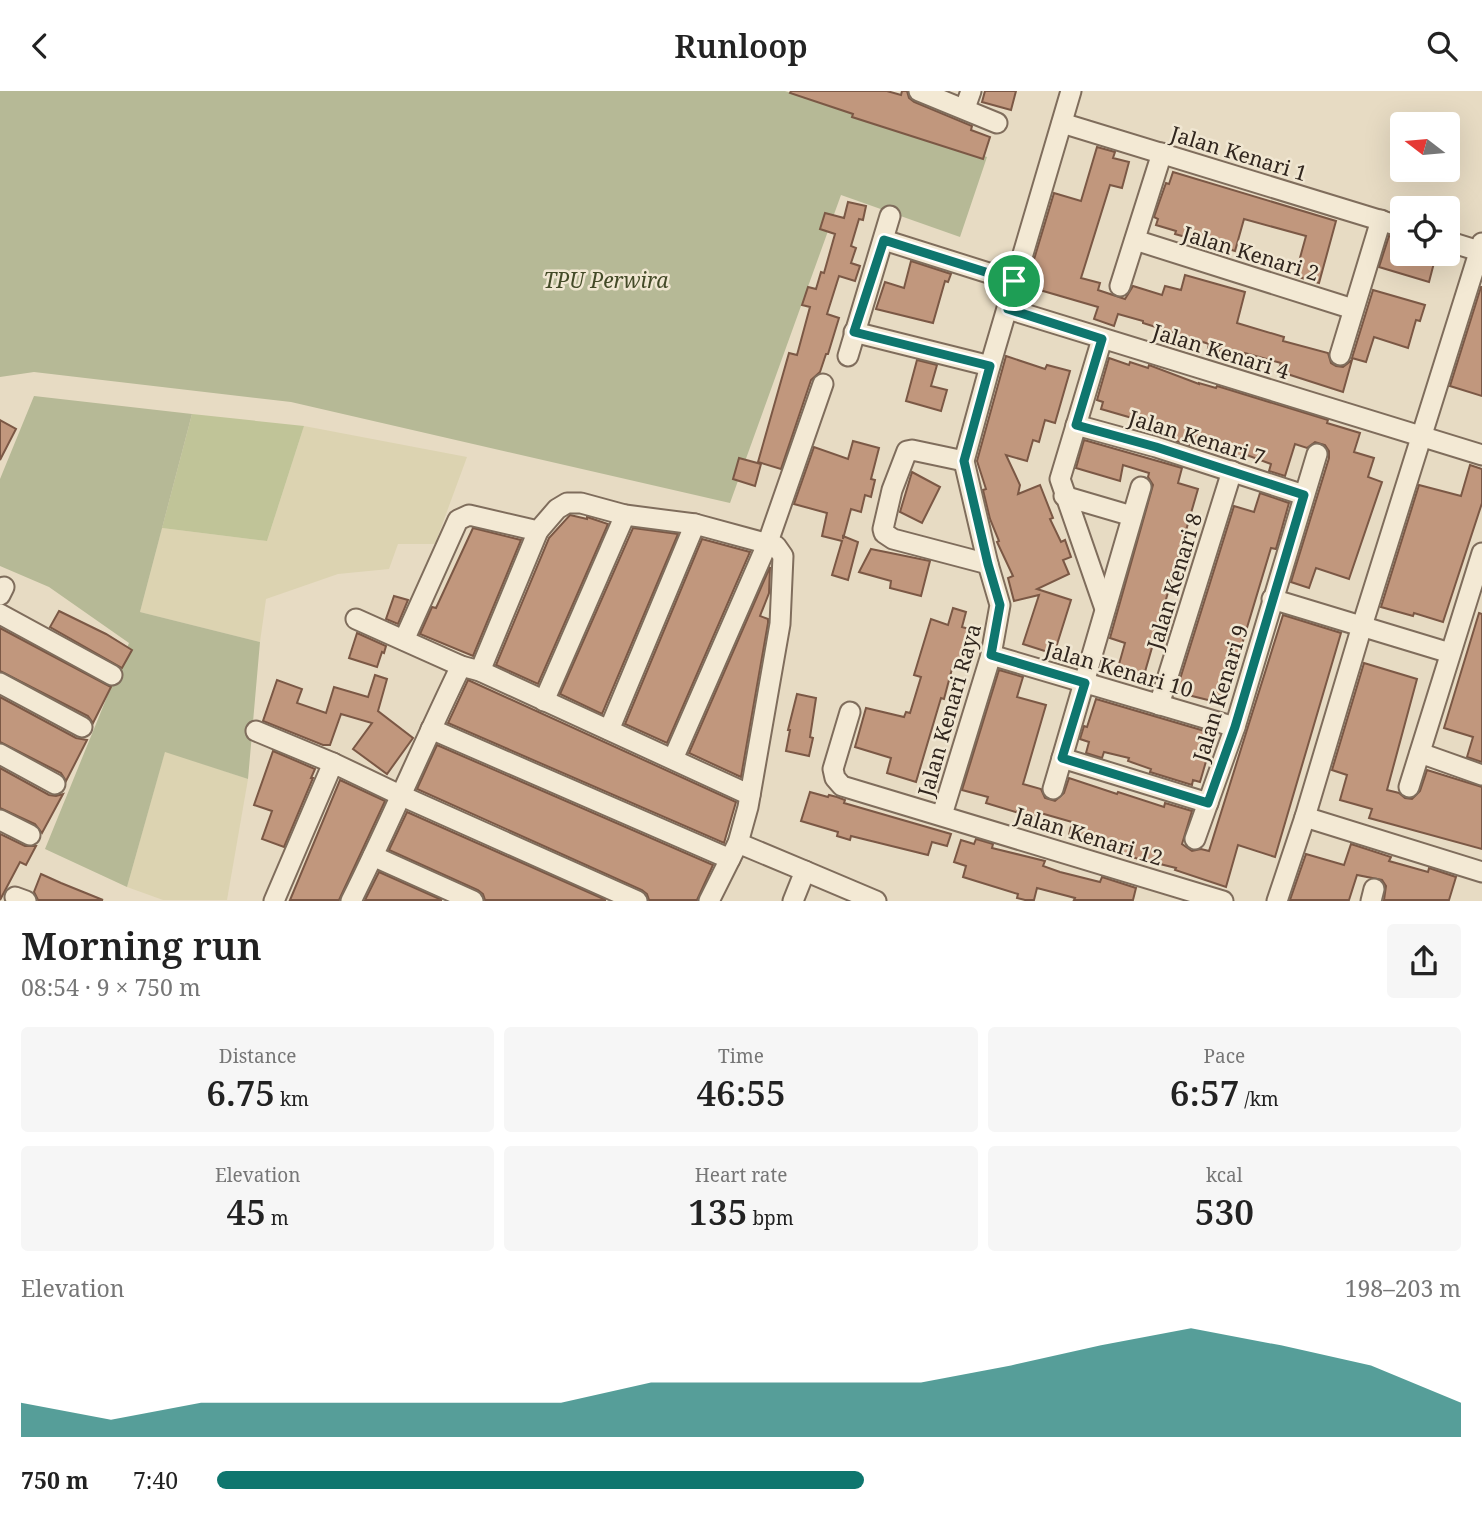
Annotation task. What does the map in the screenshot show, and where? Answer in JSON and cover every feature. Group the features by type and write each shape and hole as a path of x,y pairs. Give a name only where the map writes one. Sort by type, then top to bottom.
{"street":[{"path":"919,91 968,100 997,123"},
{"name":"Jalan Kenari Raya","path":"942,815 991,655 1000,605 964,461 1071,91"},
{"name":"Jalan Kenari 1","path":"1062,123 1390,224"},
{"path":"1120,286 1163,153"},
{"path":"848,356 890,216"},
{"path":"1340,355 1381,221"},
{"path":"884,240 1014,281"},
{"name":"Jalan Kenari 2","path":"1135,240 1353,309"},
{"path":"1277,901 1420,436 1481,249 1460,244"},
{"name":"Jalan Kenari 4","path":"1008,309 1482,455"},
{"path":"854,332 990,366"},
{"path":"1102,339 1060,479 1105,609"},
{"path":"673,759 768,543 823,384"},
{"name":"Jalan Kenari 7","path":"1076,425 1304,495"},
{"path":"964,461 907,451 892,490 883,529 884,533 893,539 988,564"},
{"name":"Jalan Kenari 9","path":"1195,839 1235,727 1317,454"},
{"name":"Jalan Kenari 8","path":"1159,705 1232,471"},
{"path":"1053,789 1141,487"},
{"path":"1064,496 1132,516"},
{"path":"351,901 431,729 470,669 538,531 557,509 567,503 580,503 625,515 695,524 768,543 776,546 783,556 780,624 750,795 734,851 709,901"},
{"path":"404,640 458,520 469,515 479,516 538,531"},
{"path":"544,701 625,515"},
{"path":"609,730 695,524"},
{"path":"1409,787 1482,553"},
{"path":"1272,599 1450,653"},
{"path":"0,614 112,675"},
{"path":"356,619 750,795"},
{"name":"Jalan Kenari 10","path":"991,655 1235,727"},
{"path":"0,683 82,727"},
{"name":"Jalan Kenari 12","path":"850,712 833,769 835,778 842,786 1223,901"},
{"path":"431,729 734,851 805,871 870,899"},
{"path":"256,731 333,763 637,901"},
{"path":"1420,753 1482,775"},
{"path":"0,754 55,784"},
{"path":"1062,758 1208,803"},
{"path":"274,901 333,763"},
{"path":"1305,817 1482,872"},
{"path":"0,820 30,835"},
{"path":"373,856 473,901"},
{"path":"793,901 805,871"}],"shaded area":[{"path":"304,426 467,457 435,544 398,544 389,569 338,574 266,599 260,642 140,612 162,528 267,541"},
{"path":"165,751 248,779 227,900 163,900 127,887"}],"green space":[{"name":"TPU Perwira","path":"0,91 785,91 987,157 960,237 841,195 730,503 291,402 34,372 0,377"},
{"path":"34,396 192,414 140,612 260,642 248,779 165,752 127,887 45,849 129,643 49,587 0,566 0,479"},
{"path":"192,414 304,426 267,541 162,528"}],"building":[{"path":"887,91 901,95 902,91 907,91 914,102 972,126 971,130 990,137 983,159 852,117 853,114 790,93"},
{"path":"985,91 1016,91 1011,110 982,102"},
{"path":"1097,147 1115,152 1113,158 1129,162 1122,188 1110,185 1081,278 1100,283 1098,290 1125,299 1133,286 1162,295 1165,286 1181,290 1185,275 1245,292 1237,323 1284,337 1283,341 1328,353 1331,363 1336,366 1343,367 1352,360 1343,392 1278,371 1281,363 1245,353 1244,358 1208,348 1209,344 1143,321 1118,314 1114,326 1094,319 1098,307 1026,286 1054,193 1081,201"},
{"path":"1173,172 1336,221 1319,283 1295,276 1306,236 1244,219 1235,251 1175,234 1176,231 1156,225 1158,219 1154,217 1166,183 1169,184"},
{"path":"848,202 866,206 863,220 859,219 851,246 856,248 851,263 860,266 855,281 839,276 827,314 839,318 820,372 811,380 781,469 758,462 789,353 797,355 810,307 802,305 808,287 816,289 821,272 824,273 835,234 820,229 825,213 844,218"},
{"path":"1389,236 1390,266 1433,266 1429,282 1379,267"},
{"path":"911,261 951,274 948,282 945,281 933,323 876,309 885,282 904,288"},
{"path":"1482,287 1482,396 1450,386"},
{"path":"1373,290 1425,305 1420,321 1416,320 1408,348 1374,337 1366,362 1352,358"},
{"path":"1006,356 1045,369 1047,365 1070,371 1055,423 1045,420 1039,442 1033,440 1027,461 1006,455 1020,485 1018,494 1040,485 1053,518 1050,519 1061,542 1065,540 1071,557 1063,560 1069,574 1037,589 1071,600 1054,654 1023,644 1039,595 1014,601 1008,578 1013,576 997,542 999,541 990,519 983,490 986,489 977,461"},
{"path":"1109,358 1129,365 1130,362 1148,368 1149,365 1199,384 1217,386 1328,420 1327,423 1360,433 1354,452 1374,458 1368,477 1382,482 1349,579 1316,568 1309,588 1291,582 1329,458 1325,445 1315,442 1307,448 1295,444 1285,476 1269,471 1271,464 1244,454 1242,458 1190,440 1189,445 1160,436 1163,427 1101,409 1103,402 1097,400"},
{"path":"917,360 937,365 931,386 947,390 941,411 906,401"},
{"path":"0,420 16,429 0,460"},
{"path":"1084,440 1182,468 1178,483 1198,489 1142,682 1116,675 1125,643 1110,638 1153,485 1148,477 1149,473 1123,465 1120,481 1076,468"},
{"path":"853,441 879,448 871,479 875,480 871,497 865,495 861,512 851,509 844,536 858,542 848,580 832,575 842,541 822,536 827,513 794,504 814,447 848,459"},
{"path":"739,458 761,464 755,486 733,479"},
{"path":"1470,465 1482,469 1482,503 1443,622 1381,607 1419,485 1461,496"},
{"path":"912,472 940,487 922,523 900,512"},
{"path":"1260,493 1289,503 1276,549 1271,548 1224,704 1176,692 1234,506 1254,512"},
{"path":"570,515 608,524 538,684 496,665 549,538"},
{"path":"473,528 521,540 473,656 420,634 432,607 436,608"},
{"path":"633,528 678,534 602,714 560,694"},
{"path":"702,539 750,552 667,743 625,724"},
{"path":"871,549 930,561 921,596 890,588 891,581 859,572"},
{"path":"770,567 769,593 760,616 768,619 768,623 741,777 689,753"},
{"path":"394,596 408,600 398,624 386,619"},
{"path":"953,608 966,612 962,627 969,629 958,666 953,665 944,699 941,698 916,782 887,773 891,758 855,747 866,708 904,717 906,712 910,713 921,677 914,675 931,619 948,625"},
{"path":"59,611 132,650 122,668 50,627"},
{"path":"1479,613 1482,614 1482,762 1467,757 1473,737 1444,728"},
{"path":"1283,615 1341,633 1275,857 1238,845 1226,887 1175,870 1176,868 1119,854 1120,851 1069,835 1072,822 1037,812 1034,822 1017,817 1019,813 986,803 988,797 962,790 999,670 1023,677 1017,697 1046,705 1023,784 1041,789 1045,798 1055,801 1064,793 1069,778 1164,807 1165,803 1192,811 1182,844 1192,851 1209,851"},
{"path":"0,628 111,687 93,723 88,716 0,671"},
{"path":"357,633 386,646 377,667 349,658"},
{"path":"1364,663 1417,679 1387,790 1412,799 1420,791 1427,770 1482,787 1482,849 1369,818 1372,809 1340,800 1347,775 1332,770"},
{"path":"375,675 387,679 378,711 413,738 387,774 353,749 372,723 341,714 330,745 323,745 263,721 277,680 302,689 297,703 326,713 334,687 368,697"},
{"path":"468,680 736,802 724,843 448,723"},
{"path":"797,694 816,698 809,756 786,751"},
{"path":"0,697 76,738 87,740 66,781 61,773 0,742"},
{"path":"1096,699 1208,732 1201,756 1207,758 1200,782 1193,780 1192,785 1150,772 1151,769 1128,761 1129,758 1104,752 1102,758 1086,753 1089,742 1080,739"},
{"path":"437,745 713,865 697,900 649,900 642,890 417,789"},
{"path":"273,751 315,769 284,847 262,839 272,811 254,805"},
{"path":"0,768 49,795 63,794 42,833 35,824 0,808"},
{"path":"340,780 385,801 339,900 290,900"},
{"path":"810,792 837,797 845,800 844,803 951,834 947,846 932,842 928,855 851,836 850,840 837,836 838,832 801,821"},
{"path":"407,812 606,900 485,900 478,890 389,850"},
{"path":"0,834 25,846 36,846 26,865 20,862 0,900"},
{"path":"976,839 993,844 992,848 1045,861 1043,866 1060,872 1100,882 1102,877 1136,888 1133,900 1074,900 1075,898 1037,888 1034,900 1017,898 1018,894 963,877 966,866 954,862 961,840 974,844"},
{"path":"1351,844 1391,857 1389,861 1428,872 1429,868 1456,877 1449,900 1384,900 1386,886 1382,880 1357,875 1349,900 1290,900 1306,854 1344,865"},
{"path":"379,872 442,900 365,900"},
{"path":"41,874 103,900 38,900 34,892"}],"route":[{"path":"884,240 1014,281 1008,309 1102,339 1076,425 1156,447 1304,495 1235,727 1208,803 1062,758 1085,683 991,655 1000,605 964,461 990,366 854,332 884,240"}]}
